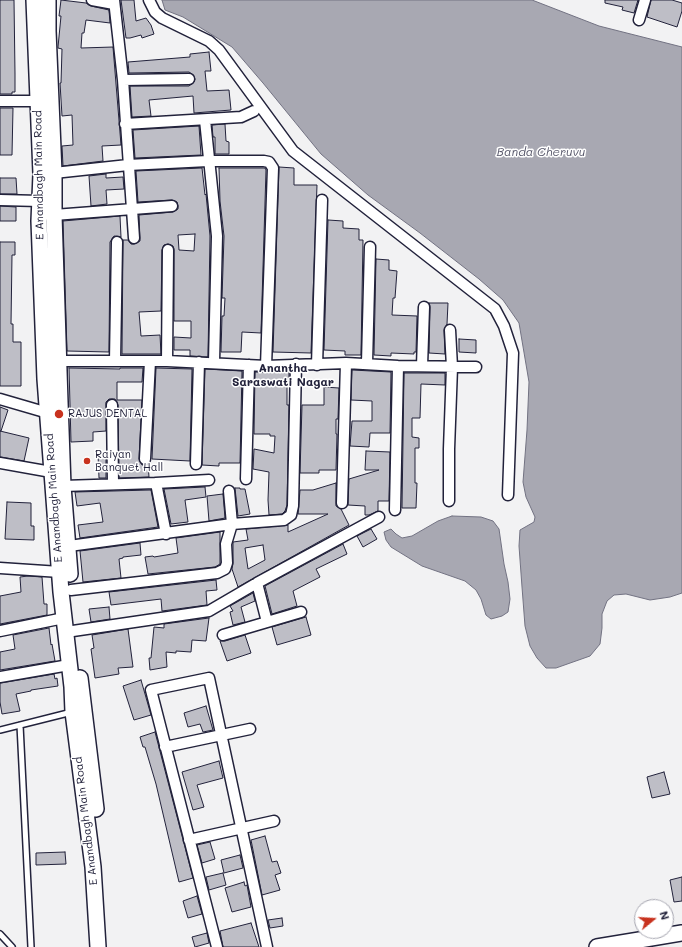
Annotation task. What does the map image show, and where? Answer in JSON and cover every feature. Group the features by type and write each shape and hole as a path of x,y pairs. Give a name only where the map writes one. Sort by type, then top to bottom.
{"street":[{"name":"E Anandbagh Main Road","path":"34,0 41,174 40,201 60,477 60,572 102,866 109,947"},
{"name":"E Anandbagh Main Road","path":"48,0 54,173 52,361 48,413 60,477 69,546 71,590 69,665 73,712 93,866 98,947"},
{"path":"92,0 114,2 123,80 134,238"},
{"path":"150,0 155,12 162,18 209,41 219,50 293,151 495,310 504,326 513,353 508,495"},
{"path":"639,20 645,0"},
{"path":"123,80 189,79"},
{"path":"0,101 38,101"},
{"path":"125,124 241,117 254,110"},
{"path":"205,120 208,161 217,236 214,362"},
{"path":"54,173 128,165 208,161 269,162 273,168 266,366"},
{"path":"0,200 40,201"},
{"path":"317,365 322,200"},
{"path":"54,214 172,206"},
{"path":"115,361 117,242"},
{"path":"367,363 370,247"},
{"path":"168,250 168,361"},
{"path":"422,366 424,307"},
{"path":"449,501 452,367 450,330"},
{"path":"52,361 214,362 266,366 367,363 398,366 476,367"},
{"path":"145,459 150,361"},
{"path":"196,464 199,362"},
{"path":"342,503 346,363"},
{"path":"69,546 232,524 284,520 291,515 293,506 296,364"},
{"path":"246,479 249,365"},
{"path":"395,510 398,366"},
{"path":"0,399 48,413"},
{"path":"112,405 113,484"},
{"path":"0,463 60,477 113,484 209,480"},
{"path":"156,483 166,534"},
{"path":"71,590 217,573 225,569 227,562 226,544 232,524 229,491"},
{"path":"0,631 69,627 209,611 257,583 379,517"},
{"path":"0,568 60,572"},
{"path":"257,583 267,622"},
{"path":"223,635 301,612"},
{"path":"0,677 69,665"},
{"path":"217,947 150,690 209,678 268,947"},
{"path":"165,747 250,730"},
{"path":"189,840 274,821"},
{"path":"597,947 682,933"}],"lane":[{"path":"0,730 73,712"},
{"path":"20,725 31,947"},
{"path":"0,934 12,947"}],"water":[{"name":"Banda Cheruvu","path":"162,0 532,0 599,26 682,47 682,593 670,597 650,600 626,594 614,595 607,601 602,614 600,644 590,656 556,668 546,668 537,658 530,646 525,626 519,546 520,530 534,522 535,517 526,497 523,482 529,382 519,323 503,300 479,279 368,195 321,154 232,47 183,17 165,10"},
{"path":"452,516 481,517 493,521 499,529 510,599 508,612 502,616 491,619 486,615 481,599 476,590 465,581 422,566 391,547 386,540 384,532 391,529 402,538 412,536 438,521"}],"building":[{"path":"0,0 14,0 15,92 12,92 12,94 0,94"},
{"path":"61,0 86,3 91,6 109,10 110,23 86,20 84,33 82,33 81,48 113,47 121,145 102,146 103,161 63,166 62,146 73,145 72,115 62,116 60,83 62,49 58,48"},
{"path":"121,0 134,0 136,21 146,18 151,25 154,34 142,38 141,35 126,38"},
{"path":"605,0 638,0 634,13 622,10 623,7 605,3"},
{"path":"651,0 672,0 682,3 682,11 677,27 647,17"},
{"path":"209,52 211,71 205,71 207,91 229,90 231,110 194,113 193,96 149,100 151,116 132,117 130,86 189,86 195,79 189,72 129,73 128,62 190,57 190,54"},
{"path":"0,108 13,108 12,155 0,155"},
{"path":"225,124 226,141 229,142 229,154 215,154 215,137 213,137 212,125"},
{"path":"199,126 201,155 135,158 133,130"},
{"path":"279,167 294,168 294,185 317,185 311,353 273,352"},
{"path":"202,168 210,236 208,357 190,356 190,350 174,350 174,337 191,338 191,321 174,321 174,250 173,246 168,244 164,245 162,250 161,311 139,312 141,336 160,335 161,354 122,354 123,240 128,240 131,244 140,241 139,215 173,212 178,209 177,202 172,200 138,202 136,171","holes":["195,234 194,251 179,250 178,235"]},
{"path":"219,168 265,168 266,170 261,333 242,332 241,352 221,352 222,316 224,316 225,298 222,298 224,236 220,201"},
{"path":"106,174 106,178 123,177 124,189 106,190 107,204 91,206 89,176"},
{"path":"0,178 16,178 17,194 0,194"},
{"path":"0,206 16,207 16,221 0,221"},
{"path":"120,216 121,237 114,236 110,242 109,352 67,351 63,221"},
{"path":"328,220 343,221 343,228 359,229 359,240 363,240 361,355 345,355 345,351 324,350"},
{"path":"0,242 15,242 15,255 12,255 11,324 13,324 13,342 21,342 21,386 0,386"},
{"path":"376,259 389,260 389,270 397,271 392,315 417,316 416,352 414,352 414,354 391,353 391,356 374,355"},
{"path":"429,303 448,303 447,324 444,330 445,354 429,353"},
{"path":"459,339 476,340 476,353 459,352"},
{"path":"69,368 143,368 142,382 117,382 117,400 142,400 139,459 142,465 148,464 149,477 119,478 118,405 115,399 109,399 106,402 106,431 93,432 93,441 71,442"},
{"path":"156,368 192,369 190,461 152,459"},
{"path":"205,369 242,371 240,463 219,463 219,466 202,465"},
{"path":"352,370 391,372 390,433 370,433 369,447 350,446 352,421 372,421 372,401 351,400"},
{"path":"255,372 289,372 289,382 287,382 287,405 289,405 287,505 282,514 269,515 269,472 253,469 254,449 274,453 275,436 270,436 270,434 254,434"},
{"path":"404,373 445,373 445,385 421,384 420,418 412,418 412,437 419,438 419,448 415,448 415,483 417,483 416,508 402,508"},
{"path":"324,387 339,388 338,419 336,419 336,470 319,470 319,473 300,473 302,405 324,405"},
{"path":"0,407 8,410 1,431 0,431"},
{"path":"0,431 29,438 24,461 0,457"},
{"path":"366,451 390,452 389,501 378,501 378,511 369,515 365,515 365,506 348,505 349,479 379,470 365,470"},
{"path":"98,454 106,454 106,478 99,478"},
{"path":"336,483 336,506 341,509 349,525 238,587 232,569 233,542 248,540 246,529 288,525 288,532 328,514 298,514 300,490 313,490","holes":["263,545 265,560 248,569 245,548"]},
{"path":"205,487 206,497 185,500 188,522 171,524 164,489"},
{"path":"235,488 245,489 250,514 238,516"},
{"path":"151,490 158,527 80,538 78,525 103,522 100,503 77,506 75,492"},
{"path":"223,494 225,518 209,521 207,496"},
{"path":"7,502 31,503 31,526 34,526 34,540 5,539"},
{"path":"371,529 377,539 363,547 357,536"},
{"path":"220,532 220,564 215,567 148,574 145,557 178,553 176,538"},
{"path":"140,543 141,555 123,557 119,559 121,578 83,582 80,551"},
{"path":"343,544 347,554 316,569 320,577 293,591 297,606 272,614 265,586"},
{"path":"20,577 42,577 44,604 47,604 47,615 0,624 0,596 21,592"},
{"path":"216,580 217,590 206,591 207,605 162,611 161,599 111,605 109,592"},
{"path":"253,593 255,601 241,607 245,622 233,625 230,612 233,611 230,606"},
{"path":"109,607 110,619 91,622 89,609"},
{"path":"306,617 311,635 277,645 272,627"},
{"path":"209,618 206,641 192,640 191,652 166,652 167,667 150,670 149,658 151,658 154,627 164,628 164,624"},
{"path":"49,628 55,661 0,670 0,652 15,649 13,635"},
{"path":"128,629 133,667 118,668 119,674 95,678 91,649 94,648 92,635"},
{"path":"245,635 251,653 227,661 220,641"},
{"path":"54,674 55,679 57,678 58,686 16,694 20,711 2,714 0,702 0,683"},
{"path":"141,680 151,715 134,720 123,686"},
{"path":"206,706 213,730 203,732 200,724 188,727 184,713"},
{"path":"155,732 193,878 179,882 156,784 145,747 143,747 140,737"},
{"path":"219,761 223,778 197,785 204,807 193,810 182,772"},
{"path":"664,772 670,794 652,798 647,777"},
{"path":"265,836 272,862 277,861 281,873 275,875 280,890 262,895 251,840"},
{"path":"210,842 215,859 202,863 197,845"},
{"path":"65,852 66,864 36,865 36,853"},
{"path":"240,855 243,868 224,873 221,860"},
{"path":"223,873 226,885 209,890 206,877"},
{"path":"682,877 682,901 674,902 670,880"},
{"path":"244,882 245,886 247,885 251,907 232,912 225,888"},
{"path":"197,896 202,914 188,918 183,901"},
{"path":"282,918 283,926 270,928 268,920"},
{"path":"251,923 259,947 223,947 220,931"},
{"path":"207,933 209,943 195,947 192,937"}],"place":[{"name":"RAJUS DENTAL","path":"59,414"},
{"name":"Raiyan Banquet Hall","path":"87,461"}],"district":[{"name":"Anantha Saraswati Nagar","path":"283,375"}]}
